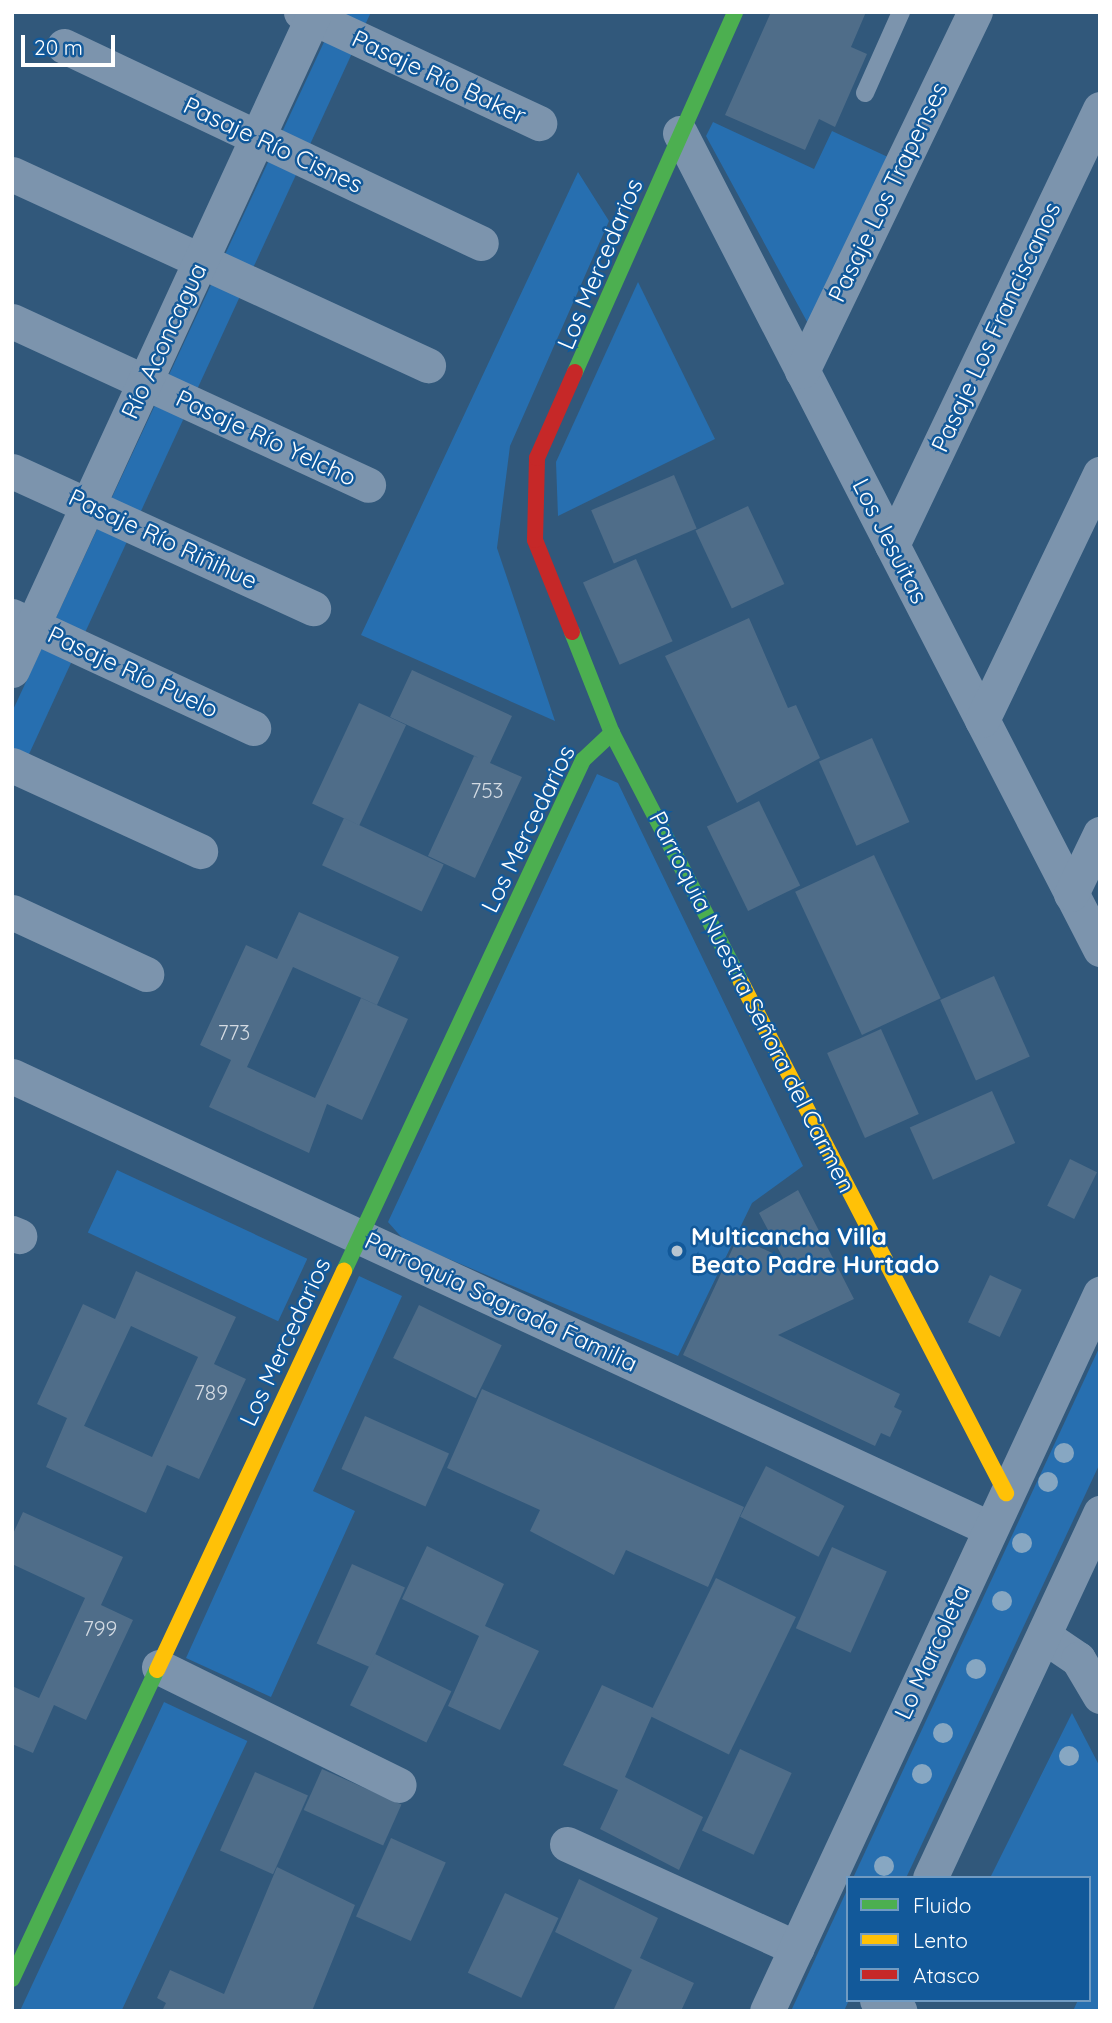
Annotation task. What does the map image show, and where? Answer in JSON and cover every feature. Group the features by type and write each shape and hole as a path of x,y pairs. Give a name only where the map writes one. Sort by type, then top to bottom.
{"street":[{"name":"Los Mercedarios","path":"534,540 537,458 735,12"},
{"name":"Pasaje Los Trapenses","path":"803,372 975,12"},
{"name":"Pasaje Río Baker","path":"310,14 539,123"},
{"name":"Río Aconcagua","path":"12,670 22,621 88,505 257,137 310,14"},
{"name":"Pasaje Río Cisnes","path":"64,46 481,243"},
{"name":"Pasaje Los Franciscanos","path":"892,545 1100,109"},
{"name":"Los Jesuitas","path":"680,133 1100,949"},
{"path":"12,174 428,365"},
{"name":"Pasaje Río Yelcho","path":"12,321 368,485"},
{"name":"Pasaje Río Riñihue","path":"12,471 313,608"},
{"path":"982,720 1100,474"},
{"name":"Parroquia Nuestra Señora del Carmen","path":"534,540 612,733 1006,1493"},
{"name":"Pasaje Río Puelo","path":"22,621 253,728"},
{"name":"Los Mercedarios","path":"12,1979 583,760 612,733"},
{"path":"12,765 200,851"},
{"path":"1071,894 1100,834"},
{"path":"12,912 146,974"},
{"name":"Parroquia Sagrada Familia","path":"12,1076 989,1528"},
{"name":"Lo Marcoleta","path":"767,2011 989,1528 1100,1294"},
{"path":"931,1876 1100,1513"},
{"path":"1044,1636 1079,1659 1100,1696"},
{"path":"159,1667 399,1785"},
{"path":"566,1843 796,1948"},
{"path":"880,2002 900,2011"}],"lane":[{"path":"865,93 901,12"}],"shaded area":[{"path":"338,12 371,12 12,791 12,712"},
{"path":"713,122 814,169 832,131 890,158 811,329 706,136"},
{"path":"578,172 609,221 510,446 497,548 555,721 361,635"},
{"path":"638,282 715,439 558,516 556,462"},
{"path":"597,774 618,783 803,1166 752,1203 678,1356 404,1240 388,1222"},
{"path":"117,1170 307,1259 278,1321 88,1233"},
{"path":"359,1276 402,1296 313,1491 355,1511 271,1697 186,1658"},
{"path":"1100,1346 1100,1463 907,1876 854,1876"},
{"path":"164,1702 247,1741 121,2011 20,2011"},
{"path":"1072,1713 1100,1767 1100,2011 1073,2011 1077,2002 1091,2002 1091,1876 991,1876"},
{"path":"846,1892 848,2002 844,2011 791,2011"}],"building":[{"path":"771,12 866,12 851,47 867,54 835,127 819,119 805,150 725,115"},
{"path":"674,475 697,528 614,564 591,510"},
{"path":"748,506 784,584 732,608 695,531"},
{"path":"636,559 673,641 620,665 583,583"},
{"path":"749,618 788,708 796,705 820,758 737,803 665,656"},
{"path":"412,670 512,716 490,763 522,777 475,878 428,856 474,756 479,758 390,717"},
{"path":"359,703 406,725 359,826 312,804"},
{"path":"872,738 909,822 856,846 819,762"},
{"path":"759,801 800,885 748,911 707,826"},
{"path":"344,818 444,864 422,912 322,865"},
{"path":"874,855 941,998 862,1035 795,892"},
{"path":"299,912 399,957 377,1005 293,967 247,1067 315,1098 361,998 408,1019 362,1120 327,1104 309,1153 209,1107 231,1060 200,1045 246,945 277,959"},
{"path":"994,976 1030,1056 976,1080 940,1000"},
{"path":"881,1029 919,1114 865,1138 827,1053"},
{"path":"992,1091 1015,1143 933,1180 910,1128"},
{"path":"1070,1159 1097,1172 1074,1219 1047,1206"},
{"path":"798,1190 854,1299 778,1335 900,1394 894,1407 902,1411 890,1437 881,1433 875,1446 683,1355 738,1237 783,1258 759,1213"},
{"path":"136,1271 236,1317 214,1364 246,1379 199,1479 167,1465 146,1513 46,1467 67,1418 37,1404 83,1304 115,1319","holes":["131,1326 211,1363 198,1357 152,1457 84,1426"]},
{"path":"990,1275 1022,1290 1000,1337 968,1322"},
{"path":"419,1305 502,1345 476,1398 393,1358"},
{"path":"482,1389 744,1507 708,1587 626,1550 614,1575 530,1531 540,1510 447,1468"},
{"path":"365,1416 449,1453 425,1506 341,1469"},
{"path":"766,1466 844,1506 819,1557 740,1517"},
{"path":"23,1512 123,1557 101,1605 133,1620 86,1720 54,1705 33,1753 12,1744 12,1686 39,1698 85,1598 12,1564 12,1536"},
{"path":"427,1546 504,1584 485,1626 539,1651 500,1730 448,1706 479,1636 402,1599"},
{"path":"832,1547 887,1571 851,1653 796,1628"},
{"path":"352,1564 405,1588 370,1667 317,1643"},
{"path":"716,1578 796,1617 729,1755 649,1716"},
{"path":"375,1654 451,1691 426,1742 350,1705"},
{"path":"602,1685 655,1709 625,1777 703,1817 679,1870 600,1829 618,1790 563,1765"},
{"path":"740,1749 792,1773 754,1855 702,1831"},
{"path":"322,1769 401,1804 383,1845 304,1810"},
{"path":"255,1772 308,1796 273,1874 220,1851"},
{"path":"391,1838 446,1862 411,1941 356,1917"},
{"path":"277,1867 355,1905 312,2011 162,2011 166,2003 157,1998 170,1970 224,1994"},
{"path":"579,1879 658,1918 640,1958 694,1983 681,2011 613,2011 632,1970 555,1932"},
{"path":"505,1893 558,1918 521,1998 468,1973"}],"traffic: fast":[{"path":"575,372 735,12"},
{"path":"572,632 612,733 741,982"},
{"path":"344,1271 583,760 612,733"},
{"path":"12,1979 157,1670"}],"traffic: slow":[{"path":"741,982 1006,1493"},
{"path":"157,1670 344,1271"}],"traffic: jam":[{"path":"572,632 535,540 537,458 575,372"}],"place":[{"name":"Multicancha Villa Beato Padre Hurtado","path":"677,1251"}]}
